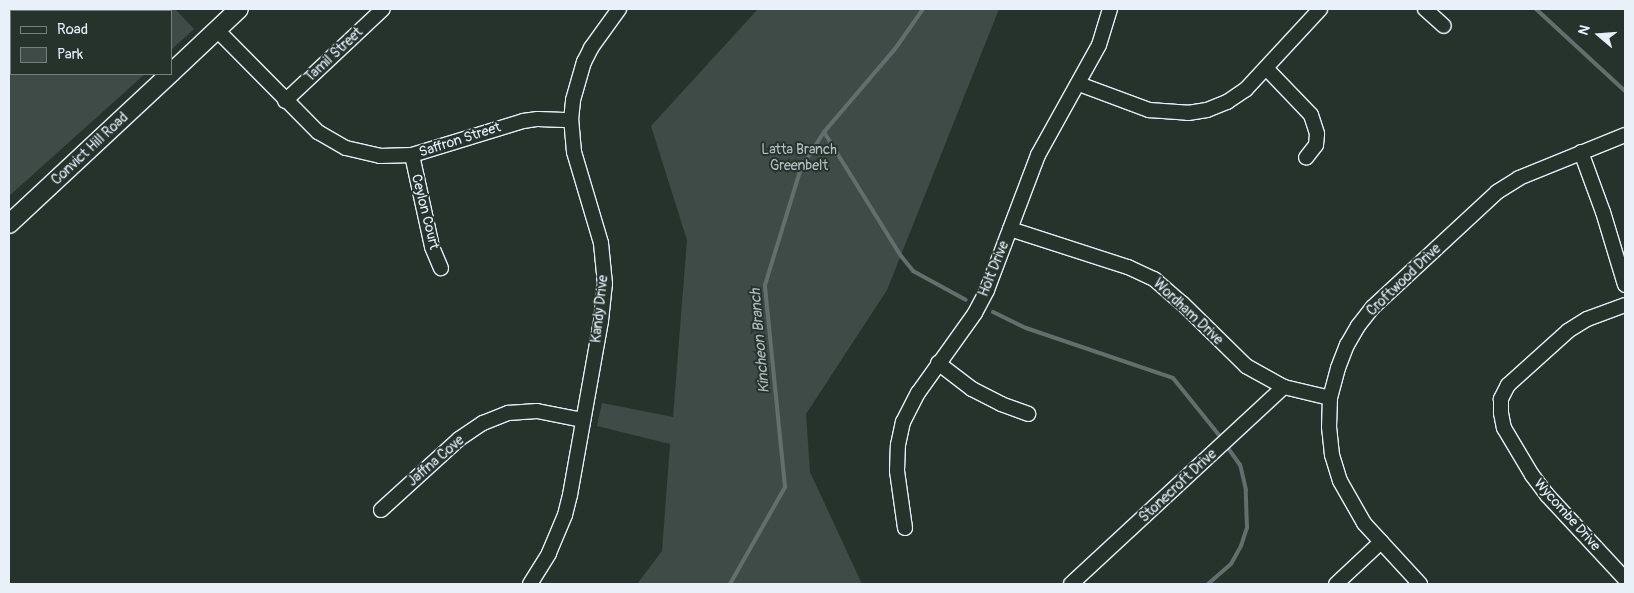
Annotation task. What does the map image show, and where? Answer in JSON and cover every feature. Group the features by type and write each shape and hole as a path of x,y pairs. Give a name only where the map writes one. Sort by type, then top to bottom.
{"street":[{"name":"Convict Hill Road","path":"172,72 239,9"},
{"name":"Tamil Street","path":"286,101 383,9"},
{"name":"Kandy Drive","path":"530,584 549,553 565,515 601,321 605,284 600,243 574,152 571,120 573,100 584,62 601,31 619,9"},
{"name":"Holt Drive","path":"905,528 896,471 898,446 903,422 938,363 975,314 987,290 1038,155 1098,45 1110,9"},
{"path":"1078,84 1149,110 1188,113 1207,110 1227,102 1246,89 1320,9"},
{"path":"1425,9 1444,26"},
{"name":"Saffron Street","path":"217,30 318,132 346,148 380,156 412,155 523,121 538,119 571,120"},
{"path":"1266,68 1311,115 1317,134 1316,145 1306,158"},
{"name":"Convict Hill Road","path":"9,224 169,75"},
{"name":"Croftwood Drive","path":"1420,584 1364,523 1340,481 1332,455 1329,427 1330,398 1338,368 1347,345 1358,326 1373,307 1497,192 1520,178 1625,135"},
{"path":"1581,152 1603,212 1625,285"},
{"name":"Ceylon Court","path":"412,155 432,247 441,268"},
{"name":"Wordham Drive","path":"1010,229 1128,266 1154,279 1182,303 1246,366 1284,387 1330,398"},
{"name":"Wycombe Drive","path":"1625,304 1587,319 1568,332 1508,385 1501,399 1504,428 1532,476 1548,496 1625,579"},
{"path":"938,363 972,389 1001,404 1028,414"},
{"name":"Stonecroft Drive","path":"1071,584 1284,387"},
{"name":"Jaffna Cove","path":"381,510 459,439 483,423 508,413 538,411 583,420"},
{"path":"1336,584 1381,542"}],"green space":[{"path":"9,9 175,9 194,29 172,49 172,10 10,10 10,75 144,75 9,196"},
{"name":"Latta Branch Greenbelt","path":"758,9 999,9 887,290 806,414 810,472 862,584 637,584 662,551 670,444 597,426 602,403 673,417 687,240 651,126"}],"waterway":[{"name":"Kincheon Branch","path":"730,584 785,487 765,285 801,168 824,132 895,49 923,9"},
{"path":"1536,9 1625,91"},
{"path":"824,132 901,256 913,271 966,300"},
{"path":"993,312 1026,328 1173,378 1223,440"},
{"path":"1208,584 1231,564 1241,546 1247,528 1246,490 1240,465 1226,445"}]}
